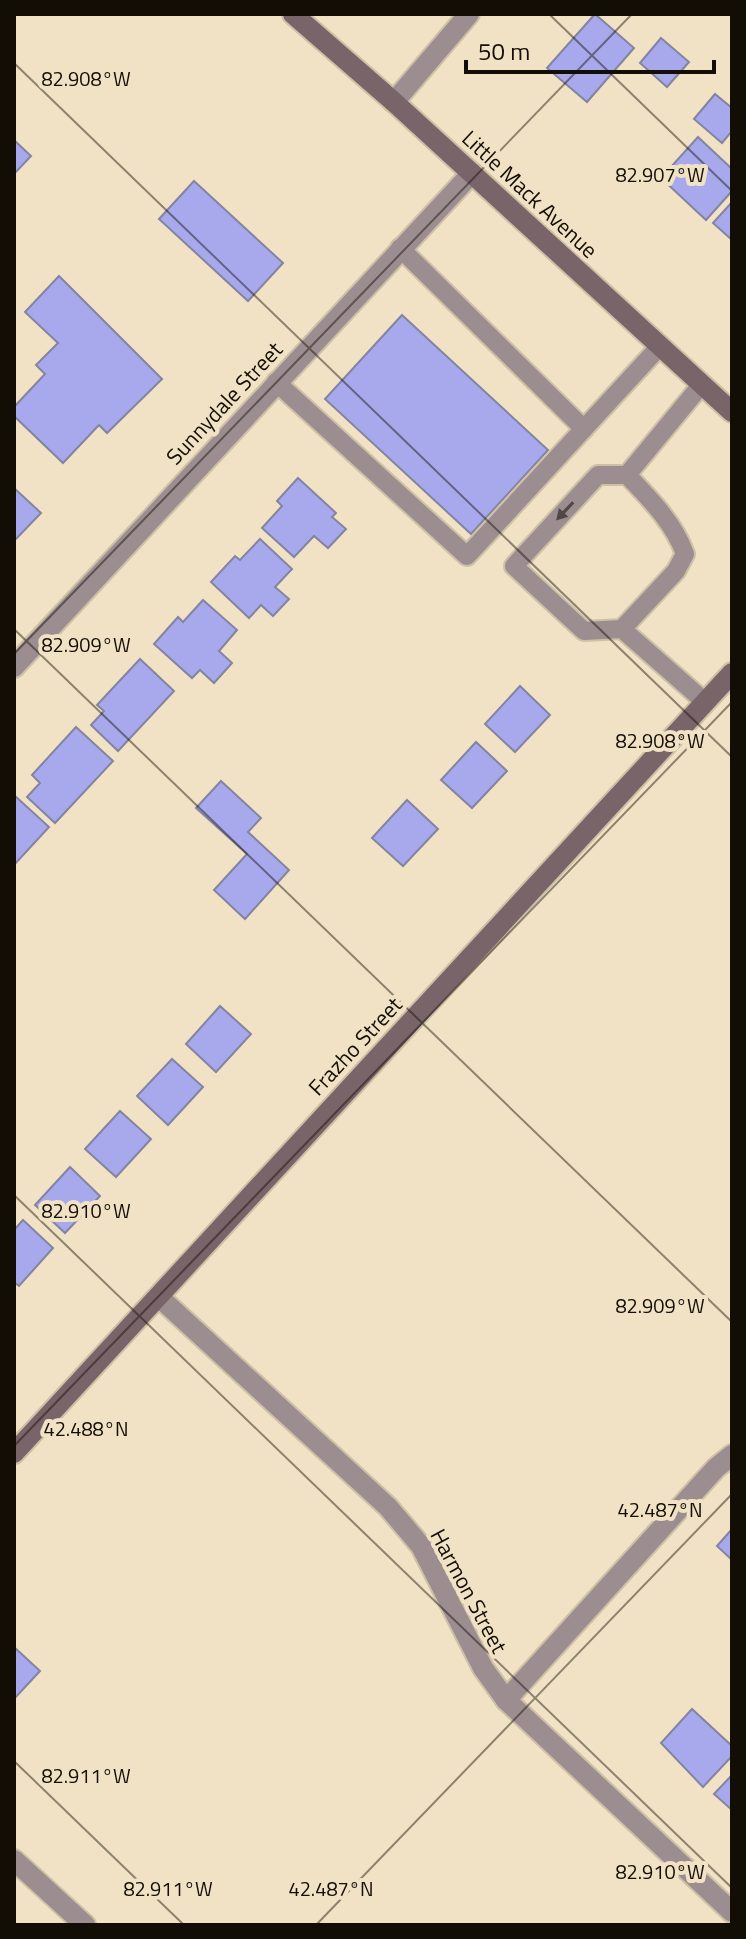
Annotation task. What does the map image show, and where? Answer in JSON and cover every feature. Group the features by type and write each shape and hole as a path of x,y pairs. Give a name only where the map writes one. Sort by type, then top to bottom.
{"street":[{"name":"Little Mack Avenue","path":"293,14 394,102 732,412"},
{"path":"394,102 469,14"},
{"name":"Sunnydale Street","path":"14,667 472,173"},
{"name":"Frazho Street","path":"14,1453 732,673"},
{"name":"Harmon Street","path":"159,1297 388,1507 406,1527 440,1579 458,1622 483,1668 506,1700 732,1912"},
{"path":"506,1700 716,1468 732,1455"},
{"path":"14,1860 85,1925"}],"lane":[{"path":"400,248 584,429"},
{"path":"276,382 467,556 660,346"},
{"path":"627,475 702,384"},
{"path":"598,475 627,475 650,499 679,538 685,554 676,571 622,629 584,631 514,566 598,475"},
{"path":"622,629 705,702"}],"building":[{"path":"595,14 634,48 587,102 547,68"},
{"path":"661,38 689,62 667,87 640,63"},
{"path":"715,94 732,108 732,131 722,143 694,119"},
{"path":"698,137 732,169 732,191 706,220 661,178"},
{"path":"14,140 31,156 14,174"},
{"path":"194,181 283,263 248,301 159,219"},
{"path":"732,202 732,240 713,223"},
{"path":"59,276 162,379 107,433 99,425 63,463 14,416 14,407 45,374 36,365 58,343 25,312"},
{"path":"402,315 548,450 471,534 325,399"},
{"path":"298,478 336,513 332,517 346,529 328,548 314,536 294,557 262,528 282,506 277,501"},
{"path":"14,488 41,513 14,541"},
{"path":"260,539 292,569 275,587 289,599 273,616 261,605 249,618 211,582 235,556 240,560"},
{"path":"203,600 237,630 219,651 232,663 214,683 200,670 192,678 154,644 178,617 183,622"},
{"path":"140,659 174,691 118,751 91,725 104,711 97,705"},
{"path":"520,686 550,715 515,752 485,724"},
{"path":"76,727 113,761 55,823 27,797 40,783 32,775"},
{"path":"476,742 507,771 472,808 441,780"},
{"path":"221,781 261,818 248,832 289,870 245,919 214,890 247,854 196,808"},
{"path":"14,795 49,827 14,865"},
{"path":"407,800 438,829 403,866 372,838"},
{"path":"220,1006 251,1034 216,1072 186,1044"},
{"path":"172,1059 203,1087 168,1125 137,1096"},
{"path":"120,1111 151,1139 116,1177 85,1149"},
{"path":"70,1167 100,1196 65,1233 35,1205"},
{"path":"23,1220 53,1248 19,1286 14,1282 14,1230"},
{"path":"732,1529 732,1560 717,1546"},
{"path":"14,1647 40,1671 14,1699"},
{"path":"692,1709 732,1746 732,1756 703,1787 661,1743"},
{"path":"732,1775 732,1810 714,1794"}]}
